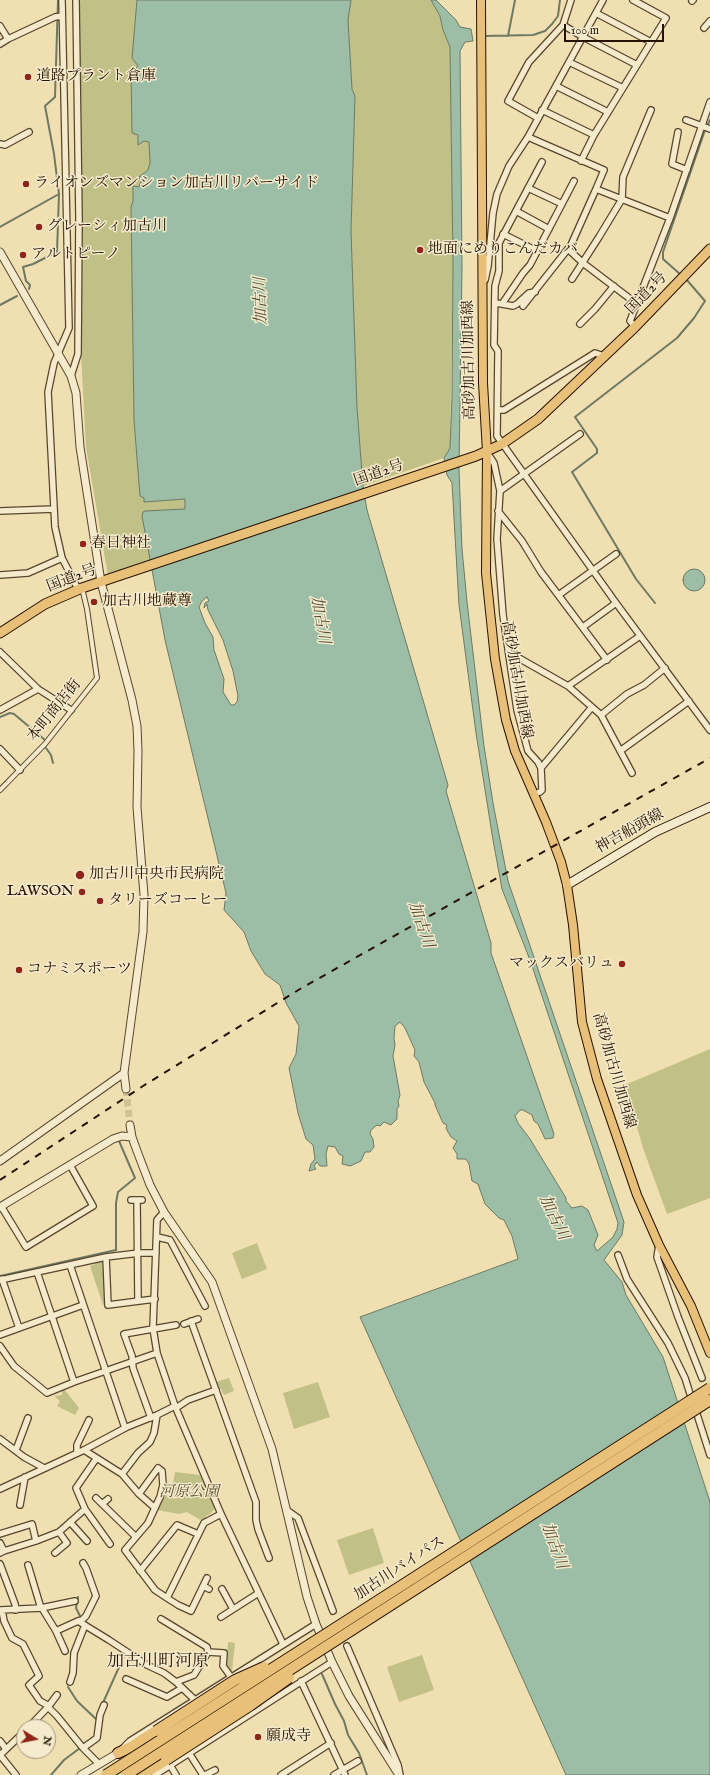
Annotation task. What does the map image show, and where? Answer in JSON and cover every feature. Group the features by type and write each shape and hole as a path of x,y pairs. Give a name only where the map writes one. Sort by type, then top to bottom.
{"highway":[{"name":"国道2号","path":"0,633 45,604 80,588 476,456 502,444 538,419 635,327 710,249"},
{"name":"加古川バイパス","path":"106,1775 710,1388"},
{"name":"加古川バイパス","path":"126,1775 710,1400"},
{"path":"142,1775 168,1762 294,1675 321,1650"},
{"path":"118,1753 156,1731 235,1680 287,1658"}],"main road":[{"name":"高砂加古川加西線","path":"481,0 483,383 487,452 486,573 495,659 506,720 516,752 561,862 567,885 582,1022 597,1079 634,1188 659,1245 691,1306 710,1353"},
{"name":"神吉船頭線","path":"567,885 655,832 710,807"}],"street":[{"path":"62,0 69,328 54,363 48,392 54,509 57,538 62,558 80,588"},
{"path":"71,376 78,354 79,218 76,0"},
{"path":"538,118 508,101 529,62 563,25 571,0"},
{"path":"483,289 488,266 492,213 497,194 509,166 528,137 603,0"},
{"path":"581,161 594,135 666,18 633,0"},
{"path":"596,13 651,42"},
{"path":"0,44 8,38 55,17 62,16"},
{"path":"704,28 710,21"},
{"path":"563,25 637,65"},
{"path":"0,26 8,38"},
{"path":"569,62 623,88"},
{"path":"556,86 608,112"},
{"path":"635,327 630,321 687,170 706,127 710,102"},
{"path":"542,110 594,135"},
{"path":"572,279 622,199 623,177 651,110"},
{"path":"686,120 706,127"},
{"path":"0,144 5,145 29,132"},
{"path":"678,132 672,164 687,170"},
{"path":"523,306 568,249 604,170 528,137"},
{"path":"542,162 499,243 499,271 496,286 494,345 498,351 497,436 592,570 710,730"},
{"path":"502,304 530,265 574,181"},
{"path":"528,188 562,204"},
{"path":"596,189 670,218"},
{"path":"516,211 549,229"},
{"path":"503,234 537,251"},
{"path":"568,249 583,263 637,302"},
{"path":"0,252 59,353 71,376 76,393 80,447 104,581 137,726 137,807 144,895 143,932 131,1010 124,1073 126,1089"},
{"path":"580,324 614,286"},
{"path":"495,303 513,306 518,304 529,293 535,291"},
{"path":"498,410 504,410 595,353 604,356"},
{"path":"500,491 580,434"},
{"path":"487,452 494,463 500,491 497,539 503,615 510,654 517,710 528,751 538,762 541,768 542,790 534,794"},
{"path":"0,511 54,509"},
{"path":"498,511 607,660"},
{"path":"560,594 616,554"},
{"path":"0,575 28,573 62,558"},
{"name":"本町商店街","path":"0,790 45,744 97,678 87,609 80,588"},
{"path":"583,627 616,603"},
{"path":"568,686 640,636"},
{"path":"0,652 38,689 71,710"},
{"path":"510,654 568,686 601,715 632,773"},
{"path":"601,715 627,694 644,685 665,668"},
{"path":"0,710 38,689"},
{"path":"620,751 689,701"},
{"path":"541,768 592,707"},
{"path":"0,749 20,770"},
{"path":"0,1161 124,1073"},
{"path":"130,1125 132,1137 150,1185 164,1212 212,1282 272,1449 288,1511 307,1597 316,1624 332,1662 349,1696 400,1775"},
{"path":"70,1165 94,1206 26,1247 0,1207 113,1139 122,1136 132,1137"},
{"path":"137,1200 136,1253 138,1301"},
{"path":"164,1212 157,1220 153,1328 158,1353 175,1407 257,1594 282,1644"},
{"path":"157,1237 170,1240 205,1306"},
{"path":"659,1245 657,1257 678,1317 702,1378"},
{"path":"19,1328 1,1280 106,1257 136,1253 156,1253"},
{"path":"618,1255 627,1279 668,1343 685,1378 710,1455"},
{"path":"106,1257 108,1305 155,1299"},
{"path":"70,1264 125,1428"},
{"path":"37,1272 74,1382"},
{"path":"0,1335 83,1305"},
{"path":"184,1324 198,1319"},
{"path":"191,1321 256,1502 256,1520 269,1558"},
{"path":"151,1418 133,1368 133,1362 124,1334 176,1325"},
{"path":"0,1346 2,1354 14,1366 47,1393 158,1353"},
{"path":"0,1489 84,1450 125,1428 151,1418 188,1400 216,1390"},
{"path":"122,1474 138,1452 150,1442 154,1433 157,1415"},
{"path":"16,1450 28,1418"},
{"path":"77,1453 77,1445 88,1420"},
{"path":"0,1440 24,1457 44,1468"},
{"path":"84,1450 96,1459 122,1474 139,1494 155,1508"},
{"path":"96,1459 76,1488 85,1509 108,1541 112,1534"},
{"path":"139,1494 158,1468 162,1471 163,1485 160,1497 148,1523 125,1550 155,1590 178,1606 191,1611 207,1578"},
{"path":"248,1479 255,1476"},
{"path":"20,1505 25,1477"},
{"path":"96,1498 136,1537"},
{"path":"102,1504 108,1499"},
{"path":"0,1543 2,1552 59,1532 85,1509"},
{"path":"288,1511 298,1518 333,1611"},
{"path":"167,1598 204,1523 221,1514"},
{"path":"70,1522 87,1541"},
{"path":"0,1534 32,1524 36,1541"},
{"path":"140,1571 177,1525 198,1534"},
{"path":"55,1553 67,1543 59,1532"},
{"path":"265,1548 272,1545"},
{"path":"56,1631 82,1620 86,1616 96,1596 86,1568 82,1563"},
{"path":"0,1564 16,1604 16,1610"},
{"path":"28,1565 41,1608 56,1631 65,1651"},
{"path":"203,1586 209,1589"},
{"path":"222,1589 233,1608"},
{"path":"221,1617 257,1594"},
{"path":"75,1601 41,1608 1,1610 4,1621 12,1638 23,1644 39,1676 29,1685 40,1701 57,1716 83,1748 99,1764"},
{"path":"161,1619 207,1647 208,1652 194,1675 176,1682"},
{"path":"78,1621 146,1665 164,1673 176,1682 195,1699 215,1736"},
{"path":"81,1775 118,1753 130,1741 195,1699 316,1624"},
{"path":"70,1682 73,1673 74,1653 85,1625"},
{"path":"347,1646 398,1765 400,1775"},
{"path":"208,1652 224,1653 224,1666 231,1677"},
{"path":"155,1775 168,1762 189,1753 332,1662"},
{"path":"126,1679 167,1697 182,1688"},
{"path":"301,1681 344,1772"},
{"path":"36,1719 57,1695"},
{"path":"83,1748 97,1738 100,1715 104,1705"},
{"path":"16,1740 0,1755 16,1775"},
{"path":"0,1741 6,1749"},
{"path":"281,1775 288,1773 331,1743"},
{"path":"189,1753 204,1775 215,1770"},
{"path":"334,1775 344,1772 358,1761"},
{"path":"168,1762 176,1775"}],"green space":[{"path":"78,0 137,0 132,58 138,66 138,135 144,141 149,142 150,163 148,170 139,177 141,180 139,187 133,186 133,201 131,207 134,420 140,495 144,497 144,501 185,499 185,509 143,512 151,563 108,576 86,447 81,353"},
{"path":"351,0 431,0 440,16 443,30 450,47 453,261 450,448 444,458 363,486 357,408 351,231 355,96 352,89 348,20"},
{"path":"710,1049 710,1198 667,1214 643,1148 625,1085"},
{"path":"257,1243 267,1269 242,1279 232,1253"},
{"path":"102,1260 105,1304 103,1305 90,1266 95,1264 95,1262"},
{"path":"229,1378 234,1391 224,1395 221,1389 219,1390 216,1382"},
{"path":"318,1382 330,1417 294,1429 283,1393"},
{"path":"64,1389 79,1408 75,1415 57,1406 60,1401 54,1396 62,1395 62,1390"},
{"name":"河原公園","path":"175,1472 200,1475 215,1508 206,1516 207,1518 202,1521 187,1512 179,1514 157,1510 166,1483 173,1484"},
{"path":"373,1528 384,1563 349,1575 337,1540"},
{"path":"228,1642 235,1643 232,1671 228,1670 226,1667"},
{"path":"422,1655 434,1690 399,1702 387,1667"}],"water":[{"name":"加古川","path":"137,0 351,0 348,20 352,89 355,96 351,231 357,408 363,486 367,510 448,785 446,791 491,943 491,953 554,1134 553,1138 545,1139 532,1115 520,1110 515,1116 566,1198 566,1201 572,1208 582,1206 588,1210 598,1235 594,1245 597,1251 613,1237 618,1223 530,960 502,889 476,733 459,605 452,483 447,475 444,458 450,448 452,396 453,261 450,47 443,30 440,16 431,0 436,0 456,20 460,27 471,29 473,41 465,42 460,51 462,267 459,470 462,549 484,746 508,881 624,1222 622,1235 604,1260 622,1282 626,1295 663,1357 710,1502 710,1775 566,1775 360,1317 518,1259 512,1236 504,1220 499,1218 485,1204 478,1184 472,1181 469,1164 466,1159 457,1159 457,1154 453,1148 457,1141 451,1137 446,1128 447,1125 443,1123 424,1082 419,1062 414,1056 415,1050 405,1028 400,1022 395,1026 395,1045 393,1056 400,1095 398,1101 399,1106 397,1109 397,1119 391,1125 384,1122 380,1126 377,1125 371,1130 370,1134 373,1139 374,1147 370,1152 365,1152 361,1161 350,1166 342,1164 343,1156 339,1154 335,1147 328,1146 326,1154 327,1166 320,1166 317,1162 314,1166 316,1169 309,1171 311,1164 315,1159 313,1145 306,1139 298,1113 289,1068 296,1054 299,1026 286,1003 280,985 265,974 251,951 244,932 224,910 226,893 165,640 142,516 143,512 145,511 185,509 185,499 144,502 144,498 140,496 134,420 131,207 133,201 133,186 139,187 141,181 139,177 148,170 150,163 149,142 144,141 138,145 138,135 132,133 131,73 138,66 132,58","holes":["207,597 209,601 205,603 204,608 207,604 208,610 223,640 233,671 238,696 237,702 234,705 231,705 223,692 224,679 214,650 213,637 205,623 199,607 202,601"]},
{"path":"694,569 702,572 705,580 702,588 694,591 686,588 683,580 686,572"}],"waterway":[{"path":"0,227 59,194 54,154 45,106 55,97 58,0"},
{"path":"508,36 515,0"},
{"path":"483,36 533,35 545,31 558,16 560,0"},
{"path":"681,275 663,259 663,252 705,130 710,120"},
{"path":"29,289 30,285 26,281 23,267 33,264 57,252 59,194"},
{"path":"655,603 636,579 572,472 597,453 597,449 575,417 677,338 694,318 705,301 686,279"},
{"path":"0,305 17,296"},
{"path":"0,717 10,713 14,714 45,740"},
{"path":"46,748 51,755 53,763"},
{"path":"0,1276 116,1250 116,1203 118,1192 135,1178 119,1141"},
{"path":"78,1597 76,1608 82,1620 86,1623"},
{"path":"102,1705 124,1656"},
{"path":"322,1674 344,1721 348,1735 359,1753 367,1775"},
{"path":"68,1687 77,1701 97,1720"},
{"path":"51,1775 64,1760 80,1748"}],"tunnel":[{"path":"126,1089 130,1125"}],"railway":[{"path":"0,1180 143,1086 300,989 710,758"}],"place":[{"name":"道路プラント倉庫","path":"28,77"},
{"name":"ライオンズマンション加古川リバーサイド","path":"26,184"},
{"name":"グレーシィ加古川","path":"39,227"},
{"name":"地面にめりこんだカバ","path":"420,250"},
{"name":"アルトピーノ","path":"23,255"},
{"name":"春日神社","path":"83,544"},
{"name":"加古川地蔵尊","path":"94,602"},
{"name":"加古川中央市民病院","path":"80,875"},
{"name":"LAWSON","path":"82,892"},
{"name":"タリーズコーヒー","path":"100,901"},
{"name":"マックスバリュ","path":"622,964"},
{"name":"コナミスポーツ","path":"19,970"},
{"name":"願成寺","path":"258,1737"}],"district":[{"name":"加古川町河原","path":"158,1663"}]}
